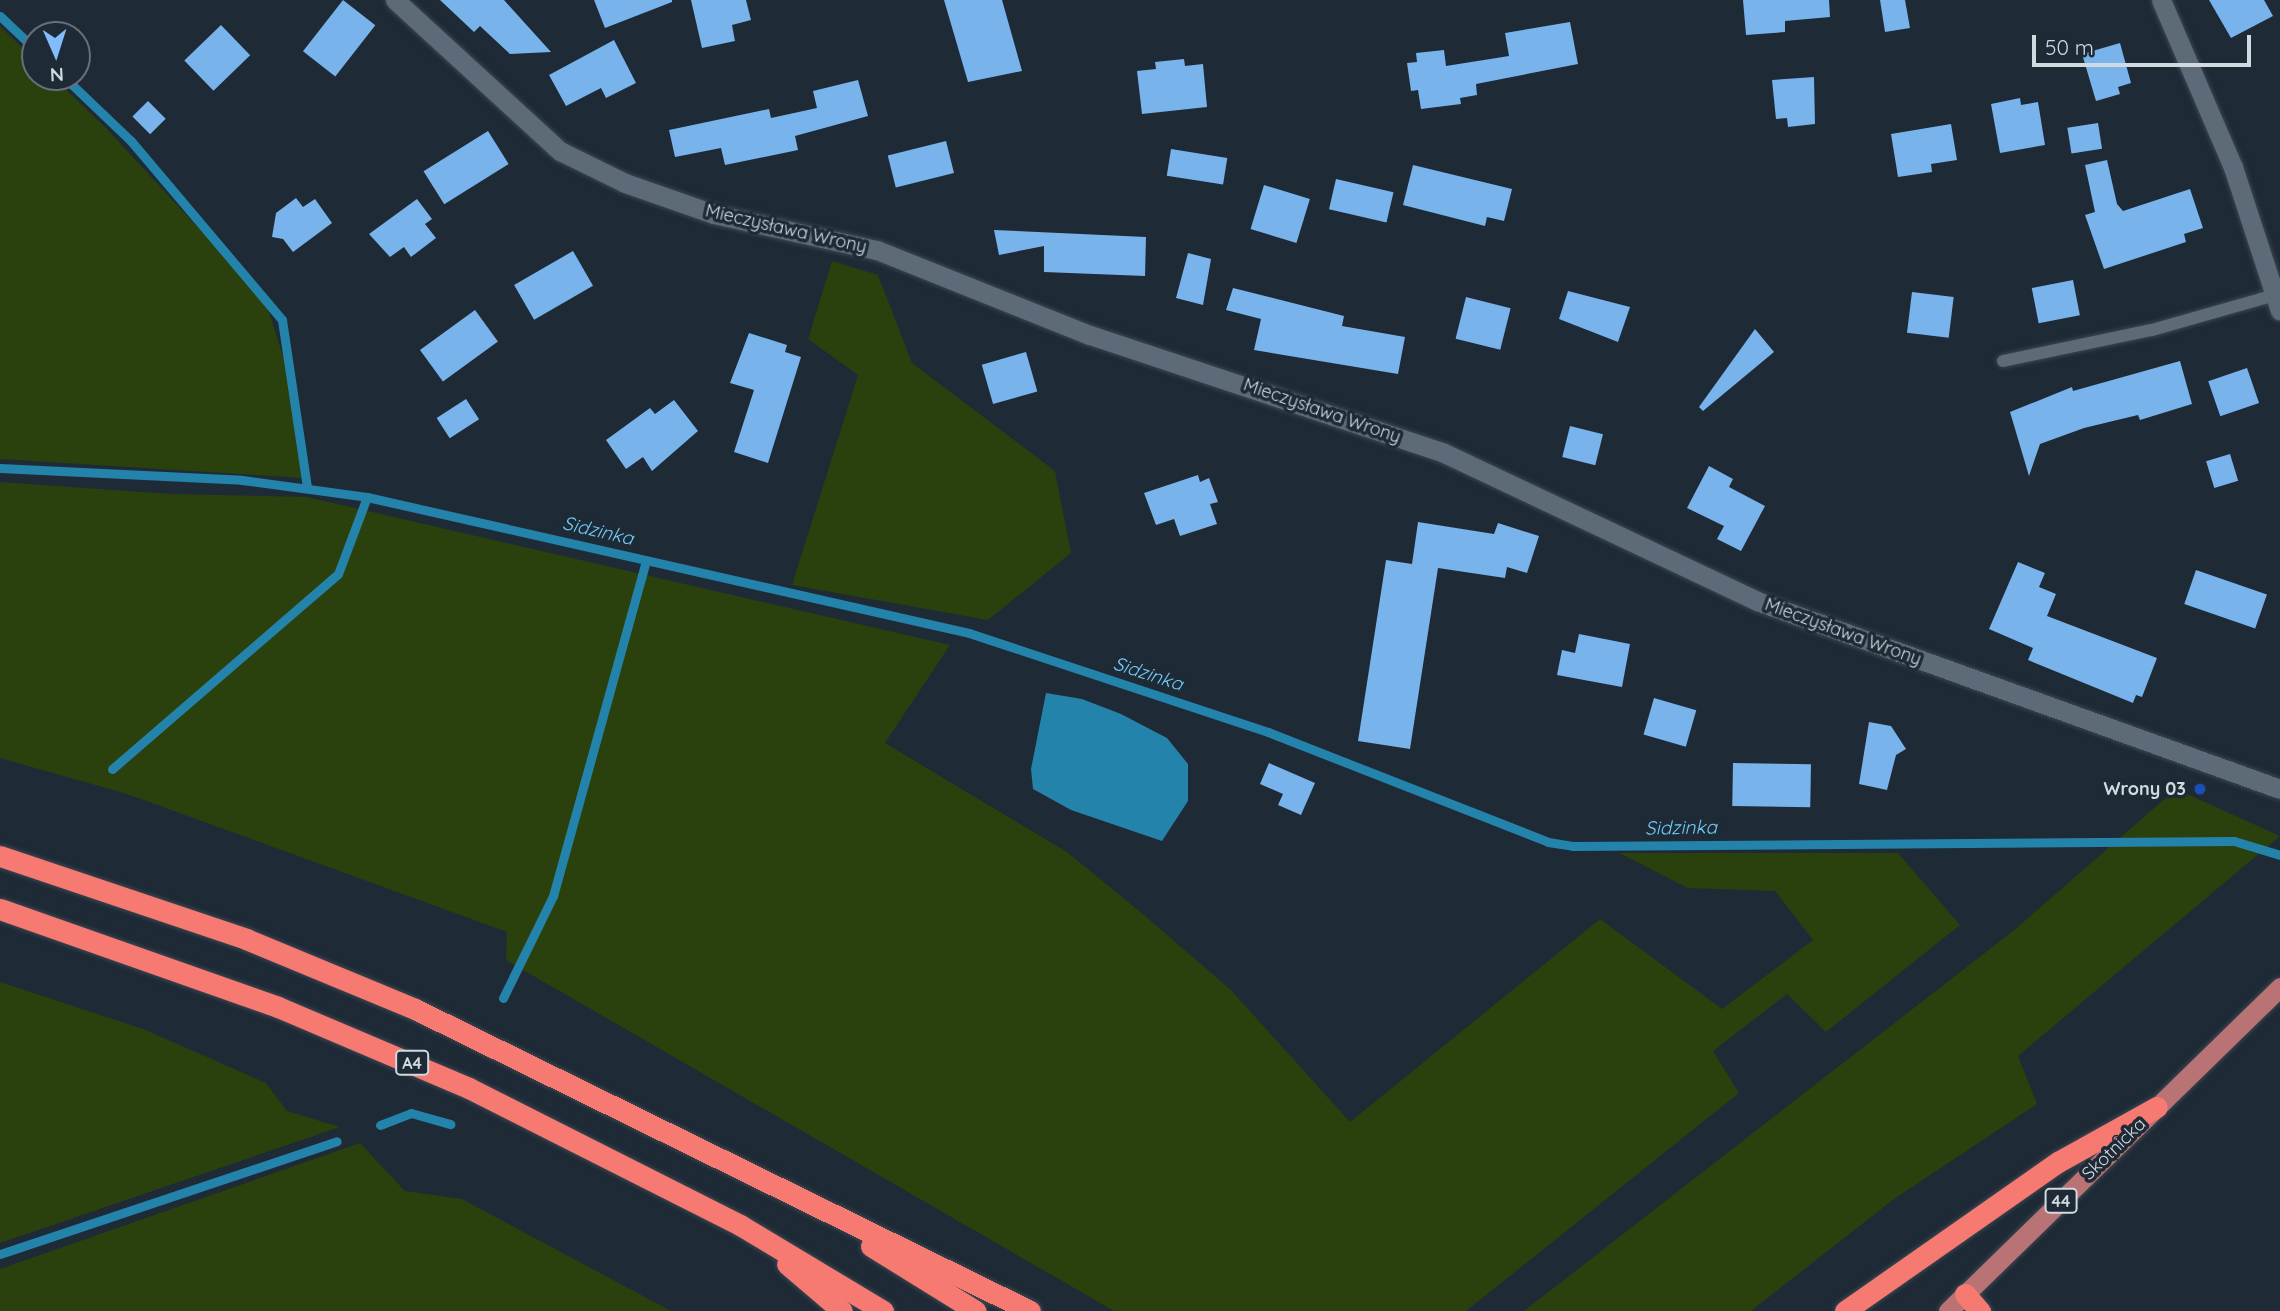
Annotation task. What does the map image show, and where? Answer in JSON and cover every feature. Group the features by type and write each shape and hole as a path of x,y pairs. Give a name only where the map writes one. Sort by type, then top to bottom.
{"highway":[{"path":"0,856 246,939 415,1009 1030,1311"},
{"name":"A4","path":"0,909 171,966 337,1030 469,1088 740,1225 883,1311"},
{"path":"1845,1311 2058,1162 2157,1107"},
{"path":"736,1166 976,1311"},
{"path":"740,1225 842,1311"},
{"path":"1965,1294 1980,1311"}],"main road":[{"name":"Skotnicka","path":"1948,1311 2280,987"}],"street":[{"name":"Mieczysława Wrony","path":"395,0 561,151 625,183 714,214 877,250 1090,335 1444,453 1757,601 2280,789"},
{"path":"2161,0 2233,167 2278,303"}],"lane":[{"path":"2003,361 2278,303"}],"green space":[{"path":"0,26 21,46 21,91 68,91 106,128 265,300 284,359 303,478 0,459"},
{"path":"832,261 878,275 912,363 1055,471 1071,553 988,620 792,585 858,375 808,339"},
{"path":"0,482 172,494 307,497 950,645 885,743 1067,852 1231,990 1350,1122 1600,919 1722,1009 1813,940 1775,891 1688,888 1619,853 1898,853 1960,925 1826,1032 1787,994 1713,1051 1739,1093 1466,1311 1114,1311 506,960 507,932 127,794 0,758"},
{"path":"2176,789 2280,836 2018,1056 2037,1104 1894,1199 1751,1311 1524,1311 2013,931"},
{"path":"0,982 143,1029 266,1083 287,1111 340,1127 0,1243"},
{"path":"360,1143 405,1191 462,1199 671,1311 0,1311 0,1269"}],"water":[{"path":"1046,693 1082,699 1121,714 1167,738 1188,764 1188,801 1162,841 1071,810 1033,789 1031,769"}],"building":[{"path":"343,0 375,25 335,76 303,51"},
{"path":"440,0 504,0 551,52 510,54 480,26 474,32"},
{"path":"594,0 672,0 672,2 605,28"},
{"path":"691,0 746,0 751,20 732,25 735,41 702,48"},
{"path":"944,0 1002,0 1022,71 968,82"},
{"path":"1743,0 1829,0 1830,17 1785,21 1785,32 1746,35"},
{"path":"1880,0 1905,0 1910,28 1885,32"},
{"path":"2209,0 2264,0 2273,16 2231,38"},
{"path":"1570,22 1578,64 1476,84 1477,95 1460,98 1461,104 1421,109 1418,90 1411,91 1407,63 1417,62 1416,53 1444,50 1446,66 1509,56 1505,33"},
{"path":"221,25 250,55 213,91 184,60"},
{"path":"614,40 636,83 606,98 601,88 566,106 549,75"},
{"path":"2120,43 2131,83 2118,87 2120,94 2096,101 2082,54"},
{"path":"1184,59 1185,66 1203,64 1207,107 1142,114 1137,71 1156,69 1155,62"},
{"path":"1814,77 1815,124 1788,127 1787,118 1776,119 1772,80"},
{"path":"858,80 868,116 795,136 798,150 725,165 721,148 675,157 669,130 769,109 771,118 817,108 813,91"},
{"path":"2020,98 2021,105 2038,102 2045,145 2000,153 1991,104"},
{"path":"148,101 166,119 150,134 132,117"},
{"path":"2098,123 2102,149 2071,154 2067,128"},
{"path":"1951,124 1957,160 1931,164 1932,172 1898,177 1891,134"},
{"path":"488,131 509,164 444,204 424,171"},
{"path":"946,141 954,173 896,188 888,156"},
{"path":"1171,149 1227,158 1223,185 1167,176"},
{"path":"2107,160 2117,204 2123,211 2190,189 2203,228 2184,234 2186,242 2104,269 2085,215 2095,212 2085,165"},
{"path":"1413,165 1512,189 1504,221 1487,217 1485,226 1403,205"},
{"path":"1336,179 1393,192 1387,222 1329,209"},
{"path":"1264,185 1310,199 1296,243 1251,229"},
{"path":"296,198 303,207 315,199 332,223 293,252 283,239 272,237 276,213"},
{"path":"417,199 432,219 425,224 436,238 411,257 404,247 390,257 369,234"},
{"path":"994,230 1146,237 1145,276 1044,272 1044,246 999,255"},
{"path":"573,251 593,286 534,320 514,285"},
{"path":"1188,253 1211,259 1203,305 1176,298"},
{"path":"2073,280 2080,315 2039,323 2032,288"},
{"path":"1233,288 1344,316 1342,326 1405,337 1398,374 1254,350 1261,319 1226,310"},
{"path":"1568,291 1630,307 1618,342 1559,319"},
{"path":"1912,292 1954,297 1949,338 1907,333"},
{"path":"1466,297 1511,308 1500,350 1456,339"},
{"path":"475,310 498,342 443,382 420,350"},
{"path":"1755,329 1774,352 1703,411 1699,407"},
{"path":"749,333 787,345 785,352 801,357 768,463 734,452 754,390 730,383"},
{"path":"1026,352 1037,391 993,404 982,365"},
{"path":"2180,361 2192,404 2140,420 2138,415 2084,428 2040,444 2029,476 2010,412 2072,387 2073,391"},
{"path":"2247,368 2259,403 2220,416 2208,381"},
{"path":"466,399 479,419 450,438 437,418"},
{"path":"674,400 698,431 652,471 643,457 626,469 606,440 650,408 655,414"},
{"path":"1570,426 1603,434 1595,465 1562,457"},
{"path":"2230,454 2238,481 2214,488 2206,461"},
{"path":"1709,466 1733,479 1729,487 1765,506 1741,551 1717,539 1724,526 1687,508"},
{"path":"1198,475 1200,482 1209,478 1218,502 1210,504 1217,524 1180,536 1174,519 1156,525 1144,493"},
{"path":"1418,522 1494,534 1498,523 1539,536 1527,573 1507,567 1505,578 1438,568 1410,749 1358,741 1386,560 1412,564"},
{"path":"2018,562 2045,573 2039,587 2056,594 2047,616 2157,658 2142,697 2136,695 2133,703 2028,660 2033,648 1989,629"},
{"path":"2196,570 2267,594 2255,628 2184,604"},
{"path":"1579,634 1630,644 1622,687 1557,675 1562,650 1575,653"},
{"path":"1654,698 1696,710 1686,747 1644,735"},
{"path":"1869,722 1891,726 1906,749 1896,755 1887,790 1859,784"},
{"path":"1269,763 1315,783 1301,815 1278,805 1283,794 1260,784"},
{"path":"1733,763 1811,764 1810,807 1732,806"}],"waterway":[{"path":"0,16 21,36"},
{"path":"79,91 131,141 282,320 307,488"},
{"name":"Sidzinka","path":"0,468 242,480 367,497 969,633 1268,732 1548,842 1573,846 2234,841 2280,855"},
{"path":"112,769 338,574 367,497"},
{"path":"503,998 553,896 646,561"},
{"path":"380,1125 411,1113 450,1124"},
{"path":"0,1254 337,1141"}],"place":[{"name":"Wrony 03","path":"2200,789"}]}
